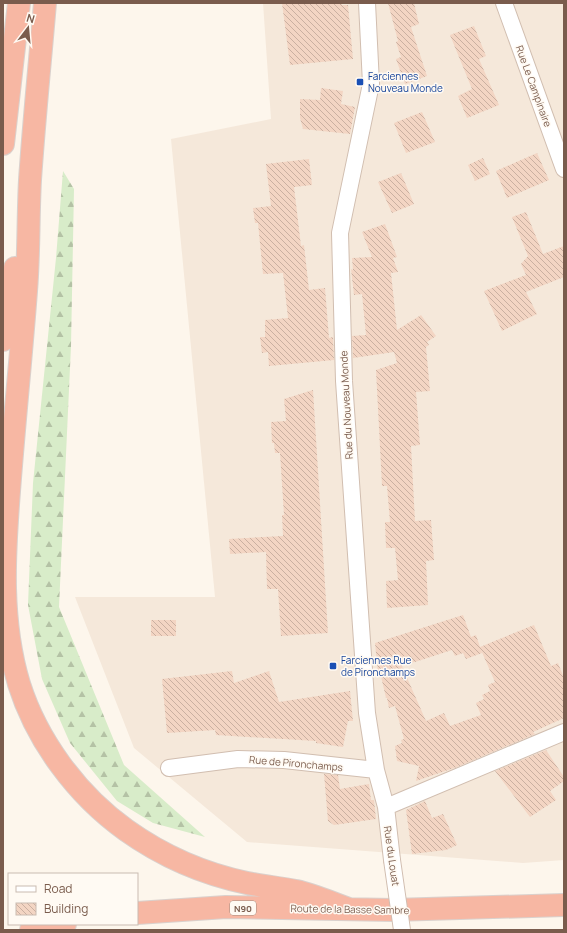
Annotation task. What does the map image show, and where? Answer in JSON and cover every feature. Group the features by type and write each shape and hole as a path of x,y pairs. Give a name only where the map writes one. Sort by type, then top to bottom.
{"highway":[{"path":"3,144 19,3"},
{"path":"45,3 30,180 26,289 12,446 3,581 7,629 19,684 32,717 50,751 96,805 124,829 158,851 195,868 244,883 298,892 349,909"},
{"path":"3,340 30,180"},
{"path":"514,906 564,892"},
{"name":"Route de la Basse Sambre","path":"138,913 226,907 393,910 564,905"},
{"path":"31,930 59,925"}],"street":[{"name":"Rue du Nouveau Monde","path":"367,3 371,84 340,233 344,381 367,713 376,770 386,807"},
{"name":"Rue Le Campinaire","path":"504,3 564,169"},
{"path":"386,807 564,732"},
{"name":"Rue de Pironchamps","path":"169,768 238,759 284,760 376,770"},
{"name":"Rue du Louat","path":"386,807 402,930"}],"shaded area":[{"path":"263,3 564,3 564,860 523,863 247,842 134,748 75,597 215,597 171,139 271,119"}],"green space":[{"path":"63,171 74,189 71,346 59,607 124,765 205,837 153,823 117,801 70,743 42,679 28,605 33,483 56,258"}],"building":[{"path":"282,3 342,3 342,5 348,5 353,59 290,65"},
{"path":"388,3 414,3 419,24 411,27 427,76 405,84 396,59 401,57 396,42 398,41"},
{"path":"474,26 486,56 479,59 499,105 467,118 458,96 472,89 450,35"},
{"path":"321,88 343,91 341,104 355,107 350,134 303,129 300,118 300,99 320,100"},
{"path":"422,112 435,142 406,153 394,123"},
{"path":"537,153 549,180 507,198 496,171"},
{"path":"483,158 490,174 475,181 468,165"},
{"path":"309,159 312,185 294,187 301,246 304,245 309,290 325,288 329,338 333,337 334,360 269,366 268,352 262,353 260,337 265,337 265,320 288,318 283,273 263,274 258,223 255,223 253,208 271,206 266,164"},
{"path":"401,173 414,204 392,213 378,182"},
{"path":"526,212 543,254 564,246 564,277 526,292 537,314 502,331 484,291 526,275 521,264 528,256 512,217"},
{"path":"385,224 397,257 393,258 398,272 391,273 397,330 421,315 436,336 427,342 429,345 426,347 430,391 416,392 420,445 411,446 415,521 431,520 434,560 426,561 428,605 387,608 386,581 398,580 395,548 386,548 385,522 390,522 387,486 382,486 376,370 397,363 394,352 353,358 352,336 366,335 362,294 354,295 351,269 353,270 352,258 372,257 362,232"},
{"path":"313,390 328,633 281,636 278,589 267,589 266,552 230,554 229,539 283,536 282,515 284,515 280,453 275,453 274,443 272,443 271,422 286,421 284,399"},
{"path":"463,615 471,637 476,635 480,647 534,625 551,666 558,663 564,678 564,718 533,732 535,734 457,767 416,781 419,766 397,761 395,746 402,743 401,740 404,739 395,706 389,708 380,672 378,673 375,643","holes":["452,650 455,656 463,653 466,659 482,653 481,650 495,682 488,685 490,691 482,695 484,699 476,703 481,715 450,726 444,713 426,721 401,664 415,662"]},
{"path":"151,620 176,620 176,636 151,636"},
{"path":"232,671 234,683 269,671 279,702 350,691 353,721 348,721 343,747 316,743 316,741 216,735 215,730 167,733 162,679"},
{"path":"546,750 564,777 564,781 550,791 556,800 530,817 495,771"},
{"path":"324,774 338,775 340,789 369,784 371,800 374,800 376,819 334,825 328,821"},
{"path":"425,801 432,818 443,814 457,845 446,850 412,854 406,810"}],"place":[{"name":"Farciennes Nouveau Monde","path":"360,82"},
{"name":"Farciennes Rue de Pironchamps","path":"333,666"}]}
